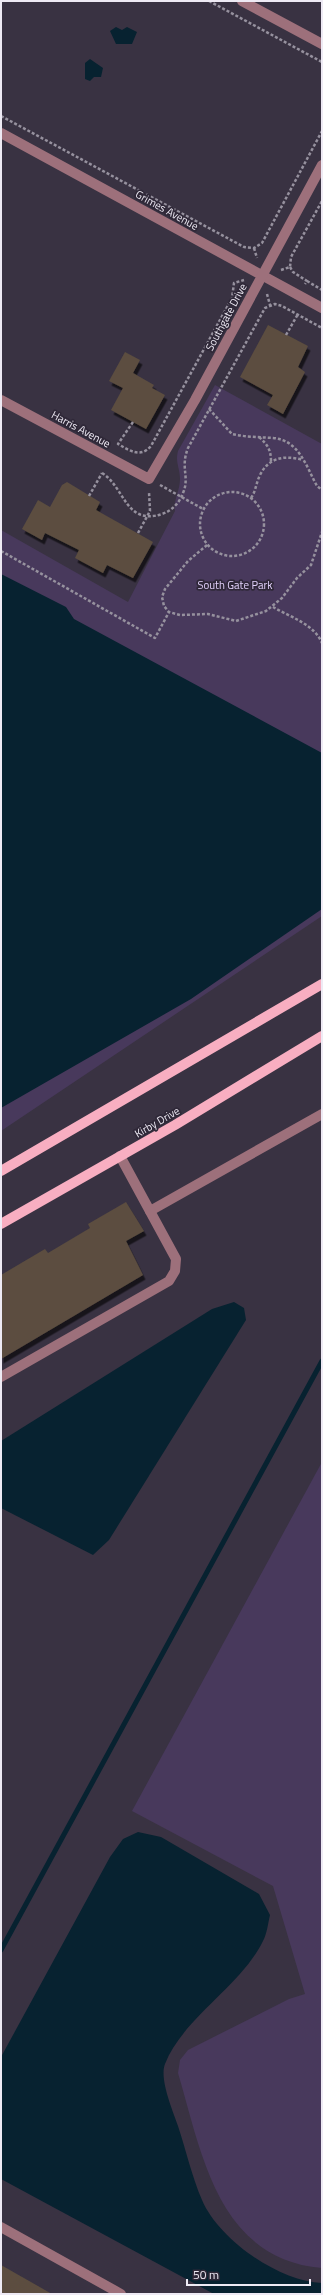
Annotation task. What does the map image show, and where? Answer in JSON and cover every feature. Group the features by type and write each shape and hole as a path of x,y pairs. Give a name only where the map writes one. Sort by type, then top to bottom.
{"main road":[{"path":"1,1171 322,984"},
{"name":"Kirby Drive","path":"1,1224 120,1156 322,1036"}],"street":[{"path":"242,1 322,44"},
{"name":"Grimes Avenue","path":"1,133 322,308"},
{"name":"Southgate Drive","path":"149,479 195,400 322,166"},
{"name":"Harris Avenue","path":"1,400 149,479"},
{"path":"150,1210 322,1114"},
{"path":"1,1377 169,1281 175,1271 176,1259 120,1156"},
{"path":"1,2227 121,2294"}],"path":[{"path":"209,1 322,62"},
{"path":"1,116 250,249 262,243 322,131"},
{"path":"133,422 118,444 136,453 142,452 151,446 232,298 234,283 290,267 291,257 322,200"},
{"path":"307,281 322,290"},
{"path":"286,335 306,299"},
{"path":"102,473 115,483 128,506 134,511 148,516 156,516 171,510 181,497 186,483 183,459 264,308 275,304 298,314 322,328"},
{"path":"195,400 209,409 232,434 275,438 291,444 303,460 317,486 322,490"},
{"path":"259,437 271,451 271,462"},
{"path":"251,498 260,475 271,462 281,457 291,456 303,460"},
{"path":"149,479 203,509"},
{"path":"138,533 150,511 149,479"},
{"path":"235,491 251,498 261,510 264,520 260,540 254,548 245,554 234,556 215,552 207,545 201,535 199,524 203,509 214,496 224,492 235,491"},
{"path":"207,545 188,560 165,589 162,597 164,606 169,612 180,615 208,614 236,621 250,618 273,607 297,578 311,565 314,559 318,540 322,532"},
{"path":"1,551 155,638 169,612"},
{"path":"273,607 311,628 319,635 322,643"}],"green space":[{"name":"South Gate Park","path":"215,385 322,444 322,916 1,1131 1,530 128,602 175,511 175,503 180,479 177,459 178,451"},
{"path":"322,1462 322,2268 287,2260 259,2245 237,2224 220,2198 207,2168 178,2073 180,2060 188,2050 289,1999 305,1994 273,1886 132,1811"}],"water":[{"path":"116,27 122,30 127,27 137,32 132,44 116,44 110,31"},
{"path":"90,59 103,68 101,77 94,77 90,81 85,79 85,63"},
{"path":"1,574 66,607 74,619 322,753 322,909 191,999 1,1108"},
{"path":"234,1302 244,1308 246,1320 109,1540 93,1555 1,1508 1,1441 212,1309"},
{"path":"138,1832 161,1837 259,1894 270,1915 264,1938 253,1957 241,1973 198,2017 173,2047 165,2064 165,2086 195,2182 210,2215 236,2244 270,2267 305,2281 322,2283 322,2294 214,2294 1,2179 1,2057 110,1857 123,1839"}],"building":[{"path":"268,325 308,346 298,367 305,372 283,414 267,405 273,395 240,377"},
{"path":"125,352 140,360 133,373 154,385 152,388 165,395 146,429 111,410 123,388 109,381"},
{"path":"67,482 100,502 96,510 153,542 133,578 107,565 103,573 75,558 79,550 45,533 42,540 22,529 38,500 50,507 62,485"},
{"path":"126,1202 144,1231 126,1241 143,1275 1,1359 1,1275 45,1249 48,1253 90,1228 88,1224"},
{"path":"1,2265 52,2294 1,2294"}],"waterway":[{"path":"1,1950 322,1361"}]}
